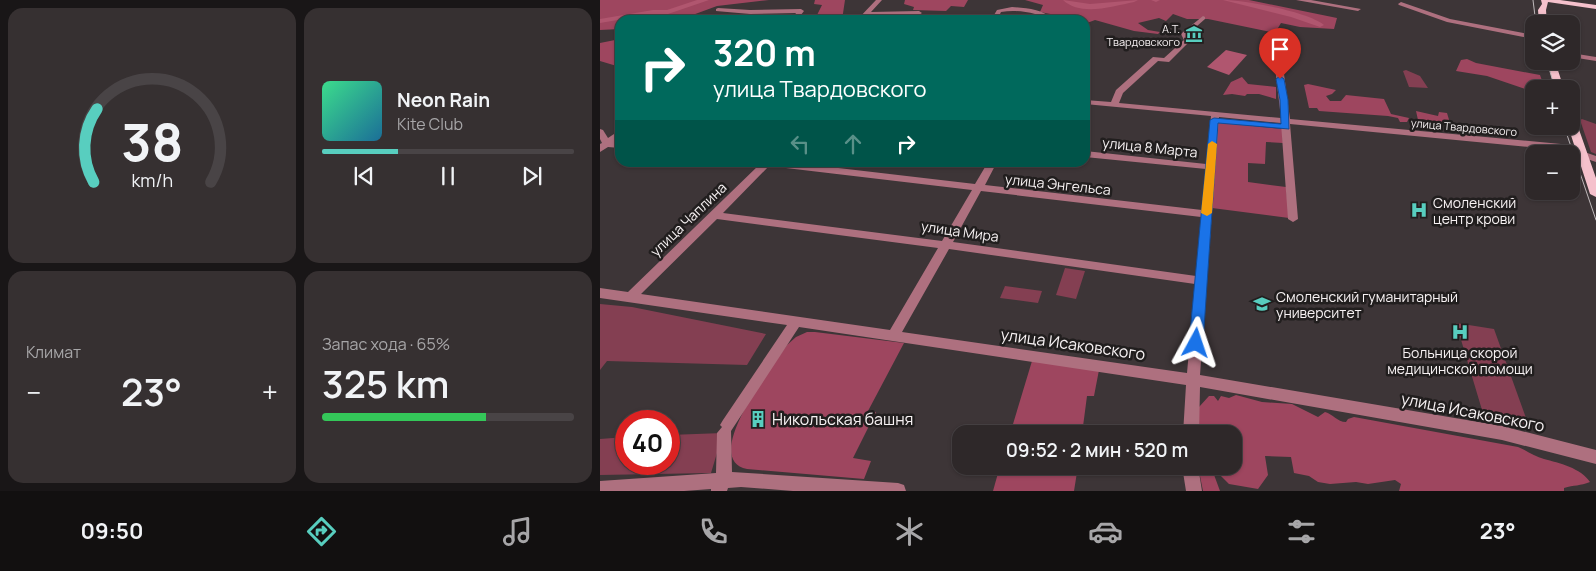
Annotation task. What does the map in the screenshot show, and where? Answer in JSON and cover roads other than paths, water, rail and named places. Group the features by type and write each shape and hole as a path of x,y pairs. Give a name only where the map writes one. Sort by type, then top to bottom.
{"main road":[{"path":"1538,0 1542,15"},
{"path":"1542,10 1545,4 1544,0 1596,7"},
{"path":"1562,0 1576,4"},
{"path":"1542,10 1576,4"},
{"path":"1576,135 1596,194"}],"street":[{"path":"866,14 879,0"},
{"path":"1299,0 1333,2 1358,9"},
{"path":"1401,4 1418,12 1463,24 1525,35"},
{"path":"996,15 999,10 1007,9 1046,15"},
{"path":"718,10 750,12 801,11 798,15"},
{"path":"866,14 920,13"},
{"path":"1114,105 1119,92 1156,60 1166,60 1181,47 1188,40 1184,34 1203,18"},
{"path":"1580,56 1596,59"},
{"path":"1278,59 1286,124 1293,219"},
{"name":"улица Твардовского","path":"1090,103 1214,117"},
{"name":"улица Твардовского","path":"1090,107 1214,117 1407,135 1563,153 1582,153"},
{"path":"1191,425 1193,380 1214,117"},
{"path":"600,132 604,146 615,137"},
{"path":"1582,153 1596,159"},
{"name":"улица 8 Марта","path":"1090,155 1211,167"},
{"name":"улица Чаплина","path":"630,298 760,167"},
{"name":"улица Энгельса","path":"797,167 1206,214"},
{"path":"894,335 948,244 990,167"},
{"name":"улица Мира","path":"713,215 948,244 1201,281"},
{"name":"улица Исаковского","path":"600,293 1193,380 1502,433 1596,457"},
{"path":"721,486 725,468 727,429 796,322"},
{"path":"1191,475 1194,491"},
{"path":"600,490 721,486 759,480 898,491"}],"waterway":[{"path":"635,15 668,12 705,0"},
{"path":"1067,0 1081,6 1134,0"},
{"path":"1227,0 1293,15 1320,25"},
{"path":"600,21 615,18"}],"tram line":[{"path":"1533,0 1535,15"},
{"path":"1550,70 1552,80"},
{"path":"1567,135 1596,220"}],"place":[{"name":"А.Т. Твардовского","path":"1194,34"},
{"name":"Смоленский центр крови","path":"1419,210"},
{"name":"Смоленский гуманитарный университет","path":"1262,304"},
{"name":"Больница скорой медицинской помощи","path":"1460,332"},
{"name":"Никольская башня","path":"758,419"}]}
